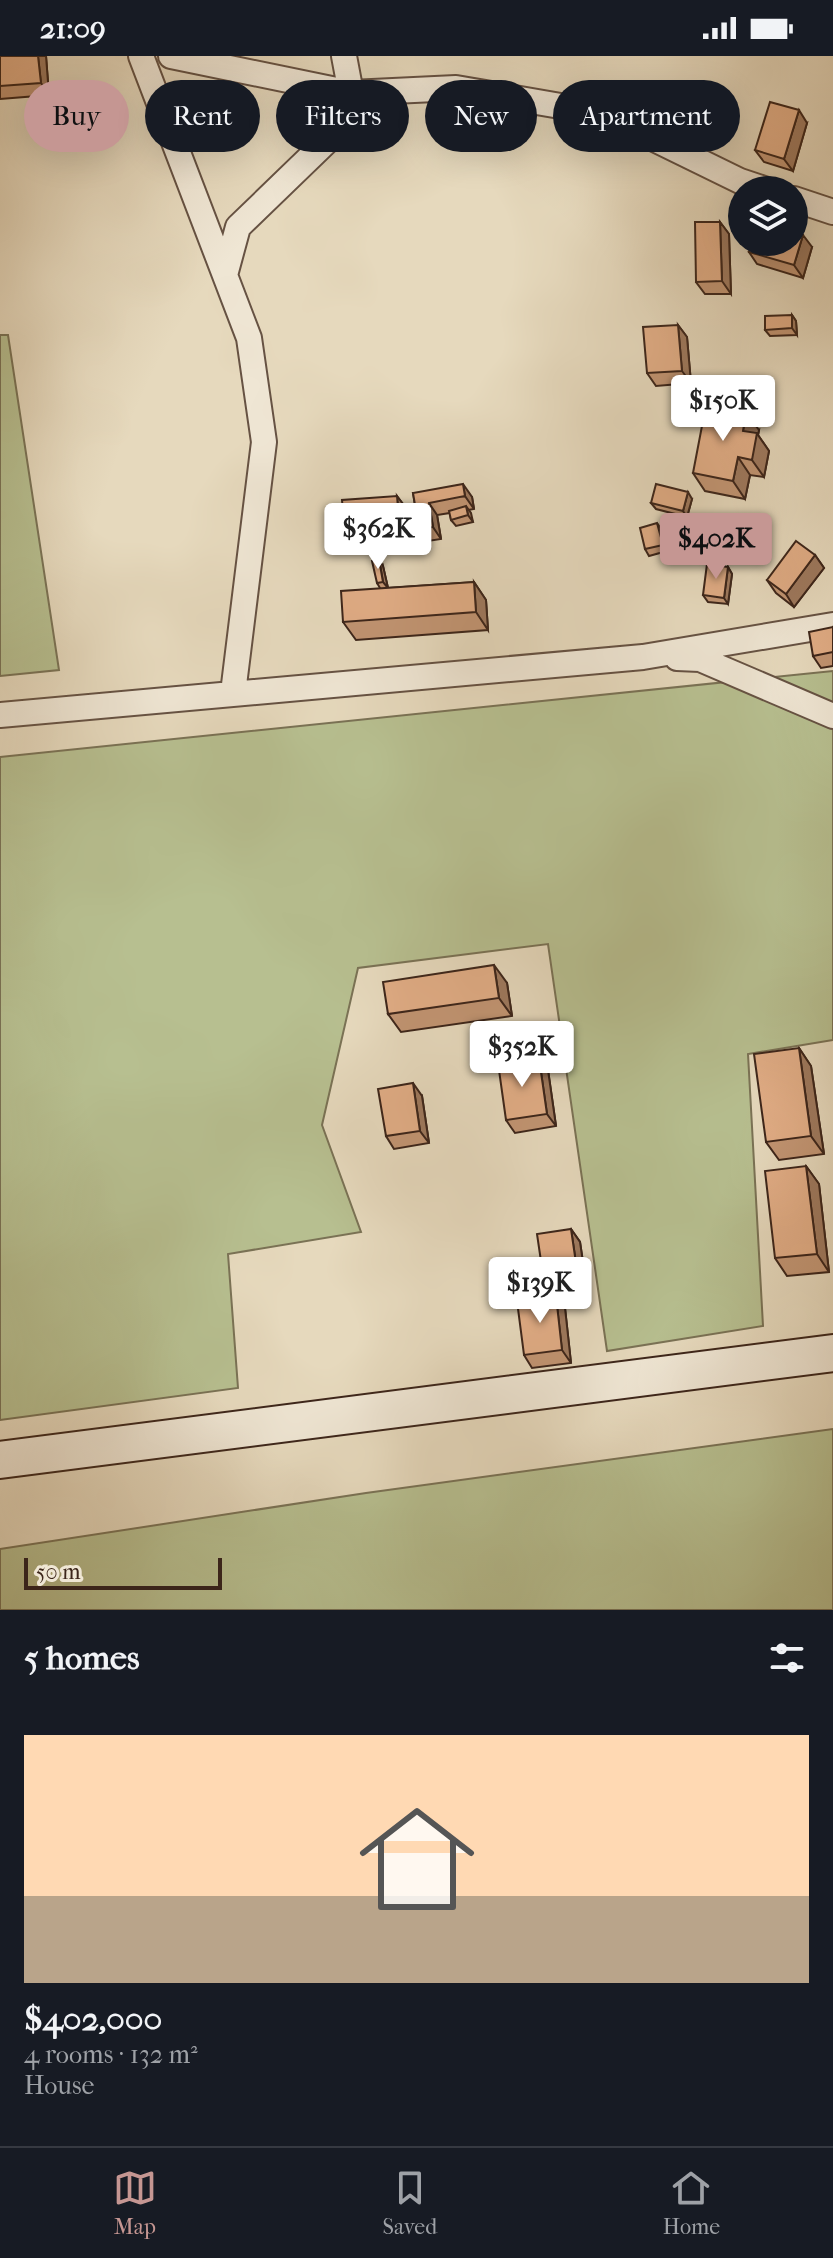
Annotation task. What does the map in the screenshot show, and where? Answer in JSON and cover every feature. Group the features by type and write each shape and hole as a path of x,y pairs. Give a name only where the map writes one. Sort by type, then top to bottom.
{"street":[{"path":"141,56 249,338 264,442 233,693"},
{"path":"171,56 288,80"},
{"path":"344,56 349,80"},
{"path":"409,90 456,88 601,113 730,176"},
{"path":"225,275 238,227 316,152"},
{"path":"808,204 833,212"},
{"path":"0,715 643,657 833,625"},
{"path":"643,657 700,659 833,716"},
{"path":"0,1460 833,1353"}],"green space":[{"path":"0,335 8,335 59,670 0,676"},
{"path":"833,671 833,1040 748,1054 763,1326 607,1351 548,944 358,968 322,1125 361,1232 228,1254 238,1388 0,1420 0,757"},
{"path":"833,1429 833,1610 0,1610 0,1549 366,1493"}],"building":[{"path":"0,56 38,56 41,80 24,80 24,84 0,86"},
{"path":"770,102 799,110 784,159 755,150"},
{"path":"695,222 720,222 722,281 696,282"},
{"path":"763,256 797,256 794,265"},
{"path":"792,315 792,328 765,330 765,316"},
{"path":"678,325 682,371 647,373 643,327"},
{"path":"706,405 746,413 743,431 757,433 752,460 738,457 733,481 693,473"},
{"path":"463,484 465,496 429,503 433,527 419,529 413,493"},
{"path":"656,484 688,492 683,511 651,503"},
{"path":"397,496 400,531 345,535 342,500"},
{"path":"466,506 468,515 451,520 449,511"},
{"path":"657,523 663,545 645,549 640,528"},
{"path":"672,531 694,534 690,556 669,553"},
{"path":"796,541 815,555 786,594 767,580"},
{"path":"379,559 383,582 377,583 372,561"},
{"path":"707,564 728,567 724,598 703,595"},
{"path":"474,582 476,612 343,622 341,591"},
{"path":"833,627 833,652 813,656 809,632"},
{"path":"494,965 499,998 388,1014 383,982"},
{"path":"799,1048 811,1136 766,1142 754,1054"},
{"path":"539,1058 547,1114 506,1120 498,1063"},
{"path":"413,1083 420,1131 386,1136 378,1089"},
{"path":"806,1166 817,1254 775,1258 765,1171"},
{"path":"571,1229 576,1263 542,1268 537,1234"},
{"path":"556,1296 562,1350 524,1355 517,1301"}]}
